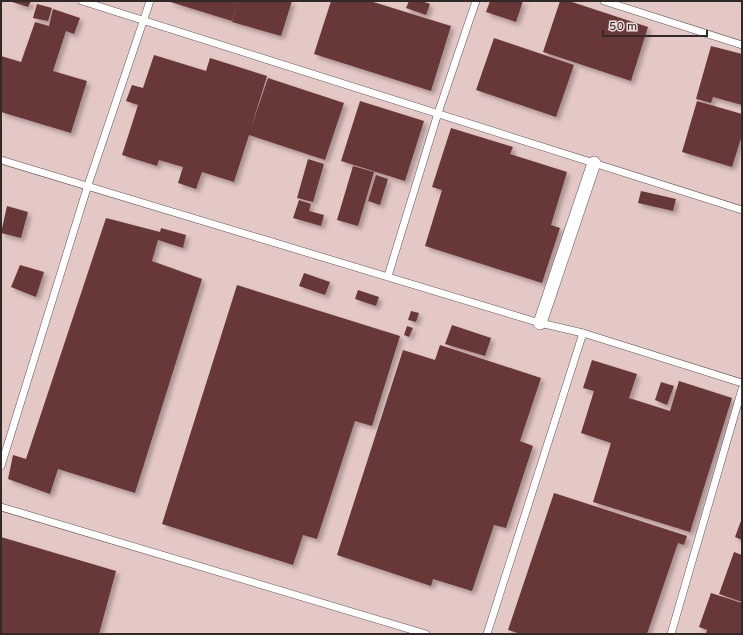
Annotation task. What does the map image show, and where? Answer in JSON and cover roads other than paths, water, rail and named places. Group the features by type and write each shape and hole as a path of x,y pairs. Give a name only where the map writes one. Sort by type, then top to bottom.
{"street":[{"path":"540,323 594,163"}],"lane":[{"path":"82,1 144,22 438,113 742,210"},
{"path":"1,466 88,185 150,1"},
{"path":"388,276 438,113 476,1"},
{"path":"604,1 742,45"},
{"path":"1,160 88,185 540,323 584,333 742,383"},
{"path":"487,634 584,333"},
{"path":"671,634 742,389"},
{"path":"1,507 426,634"}]}
